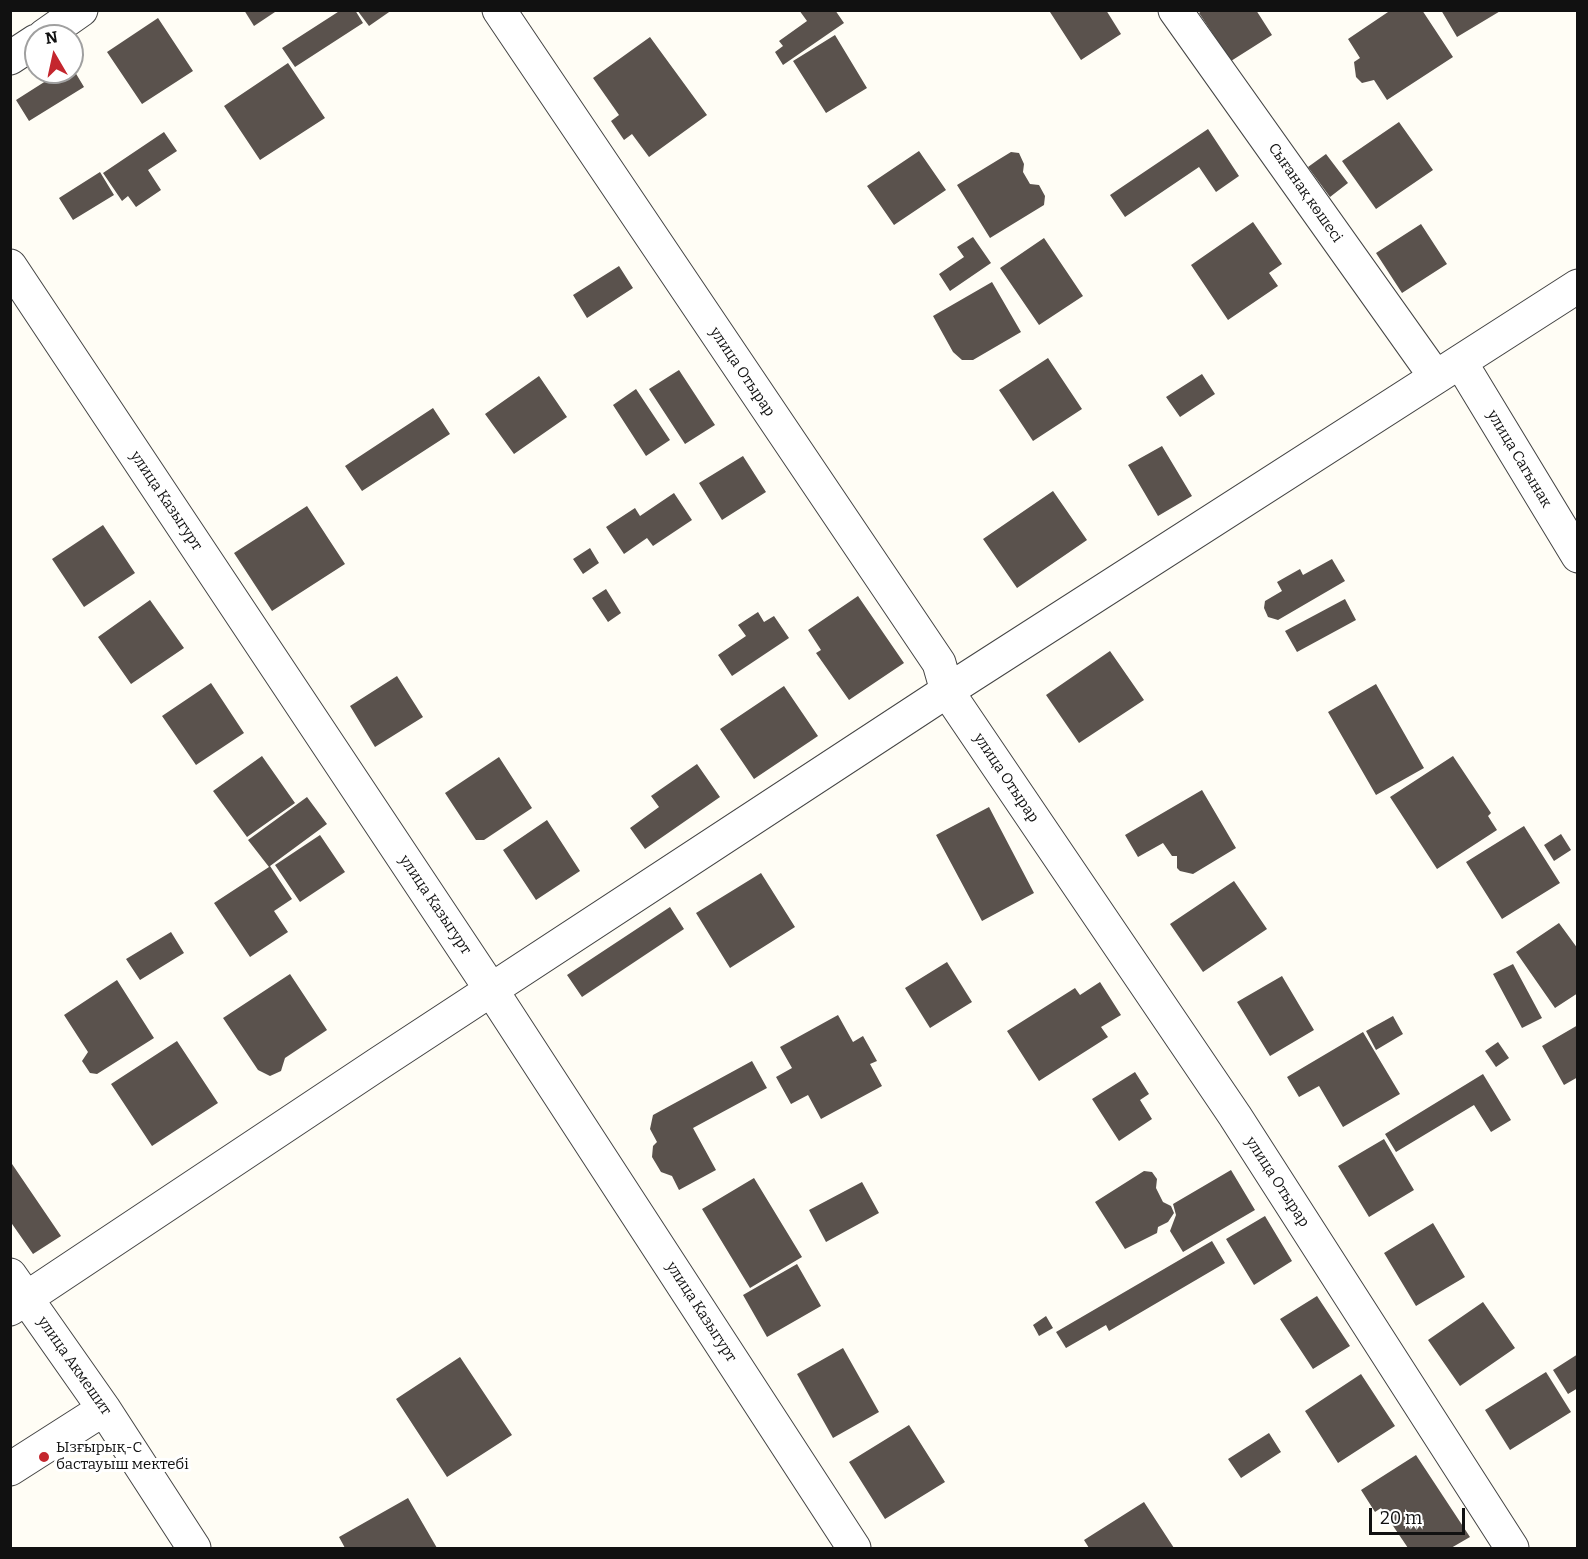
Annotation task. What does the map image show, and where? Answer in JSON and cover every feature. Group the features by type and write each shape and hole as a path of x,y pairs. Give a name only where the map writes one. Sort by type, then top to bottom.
{"street":[{"path":"61,24 81,10"},
{"name":"улица Отырар","path":"499,10 939,663 947,691 1235,1116 1512,1548"},
{"name":"Сығанақ көшесі","path":"1175,10 1448,369"},
{"path":"10,58 24,49"},
{"name":"улица Казыгурт","path":"10,266 492,991 854,1548"},
{"path":"16,1294 492,991 947,691 1578,286"},
{"name":"улица Сагынак","path":"1448,369 1578,556"},
{"name":"улица Акмешит","path":"16,1294 104,1409 194,1548"},
{"path":"10,1469 104,1409"}],"building":[{"path":"244,10 278,10 254,26"},
{"path":"341,10 355,10 363,23 295,67 282,48"},
{"path":"357,10 392,10 369,26"},
{"path":"799,10 835,10 844,23 783,65 775,52 783,46 779,41 807,21"},
{"path":"1106,10 1121,34 1081,60 1050,12"},
{"path":"1203,10 1256,10 1272,35 1231,61 1199,13"},
{"path":"1391,10 1422,10 1453,57 1387,100 1374,80 1362,83 1356,77 1354,62 1360,58 1348,39"},
{"path":"1441,10 1502,10 1457,37"},
{"path":"158,18 193,71 142,104 107,52"},
{"path":"835,35 867,88 826,113 793,61"},
{"path":"650,37 707,115 649,157 632,134 624,140 611,121 619,115 593,78"},
{"path":"288,63 325,118 260,160 224,106"},
{"path":"41,84 82,84 84,87 29,121 16,100"},
{"path":"1399,122 1433,170 1376,209 1342,161"},
{"path":"1208,129 1239,176 1216,192 1199,167 1125,217 1110,195"},
{"path":"164,132 177,151 148,170 161,190 136,207 128,196 122,201 103,173"},
{"path":"919,151 946,190 894,225 867,186"},
{"path":"1011,152 1019,153 1024,164 1023,172 1030,184 1039,185 1045,196 1044,205 990,238 957,185"},
{"path":"1326,154 1348,183 1330,197 1308,167"},
{"path":"100,172 114,195 73,220 59,198"},
{"path":"1253,222 1282,264 1269,273 1278,286 1228,320 1191,265"},
{"path":"1421,224 1447,264 1402,293 1376,253"},
{"path":"973,237 991,263 950,291 939,274 964,257 957,247"},
{"path":"1044,238 1083,296 1039,325 1000,268"},
{"path":"619,266 633,288 587,318 573,295"},
{"path":"992,282 1021,332 973,360 962,360 953,352 933,316"},
{"path":"1048,358 1082,409 1033,441 999,390"},
{"path":"679,370 715,425 685,444 649,389"},
{"path":"1202,374 1215,394 1180,417 1166,397"},
{"path":"539,376 567,417 514,454 485,414"},
{"path":"636,389 670,440 646,456 613,405"},
{"path":"433,408 450,434 362,491 345,466"},
{"path":"1162,446 1192,496 1158,516 1128,465"},
{"path":"743,456 766,492 722,520 699,483"},
{"path":"1053,491 1087,540 1017,588 983,539"},
{"path":"674,493 692,520 653,546 647,538 624,554 606,527 635,508 640,516"},
{"path":"307,506 345,564 272,611 234,553"},
{"path":"103,525 135,573 84,607 52,559"},
{"path":"590,548 599,563 583,574 573,559"},
{"path":"1332,559 1345,581 1278,620 1268,617 1264,608 1265,601 1282,591 1277,582 1300,569 1303,575"},
{"path":"606,589 621,613 608,622 592,598"},
{"path":"858,596 904,663 849,700 816,653 821,650 808,630"},
{"path":"1345,599 1356,620 1297,652 1285,631"},
{"path":"150,600 184,648 131,684 98,637"},
{"path":"758,612 764,622 774,616 789,638 732,676 718,655 746,636 738,625"},
{"path":"1110,651 1144,700 1079,743 1046,695"},
{"path":"397,676 423,717 375,747 350,706"},
{"path":"211,683 244,733 196,765 162,716"},
{"path":"1376,684 1424,768 1376,795 1328,712"},
{"path":"784,686 818,736 754,779 720,729"},
{"path":"262,756 295,803 247,837 213,791"},
{"path":"1453,756 1491,813 1488,816 1497,830 1437,869 1390,797"},
{"path":"499,757 532,808 484,840 476,840 445,793"},
{"path":"697,764 720,797 645,849 630,828 659,807 651,796"},
{"path":"1202,790 1236,848 1193,874 1177,868 1177,856 1172,856 1163,843 1138,857 1125,835"},
{"path":"307,797 327,824 270,866 292,899 274,911 288,932 250,957 214,903 269,867 248,840"},
{"path":"989,807 1034,893 982,921 936,835"},
{"path":"547,820 580,871 536,900 503,850"},
{"path":"1524,826 1560,883 1502,919 1466,862"},
{"path":"1561,834 1571,850 1554,861 1544,845"},
{"path":"320,835 345,872 300,902 275,865"},
{"path":"761,873 795,927 730,968 696,913"},
{"path":"1234,881 1267,929 1203,972 1170,924"},
{"path":"670,907 684,929 582,997 567,975"},
{"path":"1559,923 1578,949 1578,993 1555,1008 1516,952"},
{"path":"171,932 184,953 140,980 126,959"},
{"path":"947,962 972,1002 930,1028 905,988"},
{"path":"1513,964 1542,1018 1522,1028 1493,974"},
{"path":"290,974 327,1030 285,1058 281,1071 270,1076 258,1070 223,1018"},
{"path":"1282,976 1314,1030 1270,1056 1237,1002"},
{"path":"117,980 154,1038 97,1074 90,1073 82,1061 88,1052 64,1015"},
{"path":"1100,982 1121,1015 1101,1027 1108,1037 1039,1081 1007,1031 1075,988 1080,995"},
{"path":"838,1015 853,1042 863,1036 877,1061 870,1064 882,1086 821,1119 808,1095 791,1104 776,1077 792,1068 780,1047"},
{"path":"1393,1016 1403,1034 1376,1050 1366,1031"},
{"path":"1578,1025 1578,1077 1564,1085 1542,1046"},
{"path":"1363,1032 1400,1094 1343,1127 1319,1086 1299,1097 1287,1077"},
{"path":"177,1041 218,1103 152,1146 111,1084"},
{"path":"1498,1042 1509,1058 1496,1067 1485,1051"},
{"path":"752,1061 767,1088 693,1128 716,1170 679,1190 672,1176 661,1172 652,1157 653,1146 657,1142 650,1129 653,1115"},
{"path":"1135,1072 1149,1094 1140,1100 1152,1119 1119,1141 1092,1099"},
{"path":"1483,1074 1511,1120 1491,1132 1474,1105 1396,1152 1385,1134"},
{"path":"1384,1139 1414,1190 1369,1217 1338,1166"},
{"path":"10,1161 61,1236 33,1254 10,1221"},
{"path":"1231,1170 1255,1210 1183,1252 1170,1231 1176,1215 1173,1204"},
{"path":"1144,1171 1152,1172 1157,1179 1156,1188 1163,1202 1171,1206 1174,1213 1168,1222 1158,1227 1157,1233 1125,1249 1095,1202"},
{"path":"754,1178 802,1257 750,1288 702,1209"},
{"path":"862,1182 879,1213 826,1242 809,1210"},
{"path":"1265,1216 1292,1261 1254,1285 1226,1239"},
{"path":"1433,1223 1465,1277 1416,1306 1384,1253"},
{"path":"1212,1241 1225,1263 1109,1331 1106,1325 1066,1348 1056,1332"},
{"path":"797,1264 821,1306 767,1337 743,1295"},
{"path":"1317,1296 1350,1346 1313,1369 1280,1319"},
{"path":"1483,1302 1515,1348 1460,1386 1428,1340"},
{"path":"1046,1316 1053,1328 1039,1336 1033,1325"},
{"path":"843,1348 879,1412 833,1438 797,1374"},
{"path":"1578,1354 1578,1388 1568,1394 1553,1370"},
{"path":"460,1357 512,1435 447,1477 396,1399"},
{"path":"1546,1372 1571,1412 1510,1450 1485,1410"},
{"path":"1361,1374 1395,1426 1338,1463 1305,1411"},
{"path":"909,1425 945,1482 885,1519 849,1462"},
{"path":"1269,1433 1281,1452 1241,1478 1228,1459"},
{"path":"1416,1455 1470,1537 1451,1548 1408,1548 1381,1508 1375,1512 1361,1490"},
{"path":"408,1498 437,1548 345,1548 339,1537"},
{"path":"1144,1502 1174,1548 1089,1548 1084,1540"}],"place":[{"name":"Ызғырық-С бастауыш мектебі","path":"44,1457"}]}
